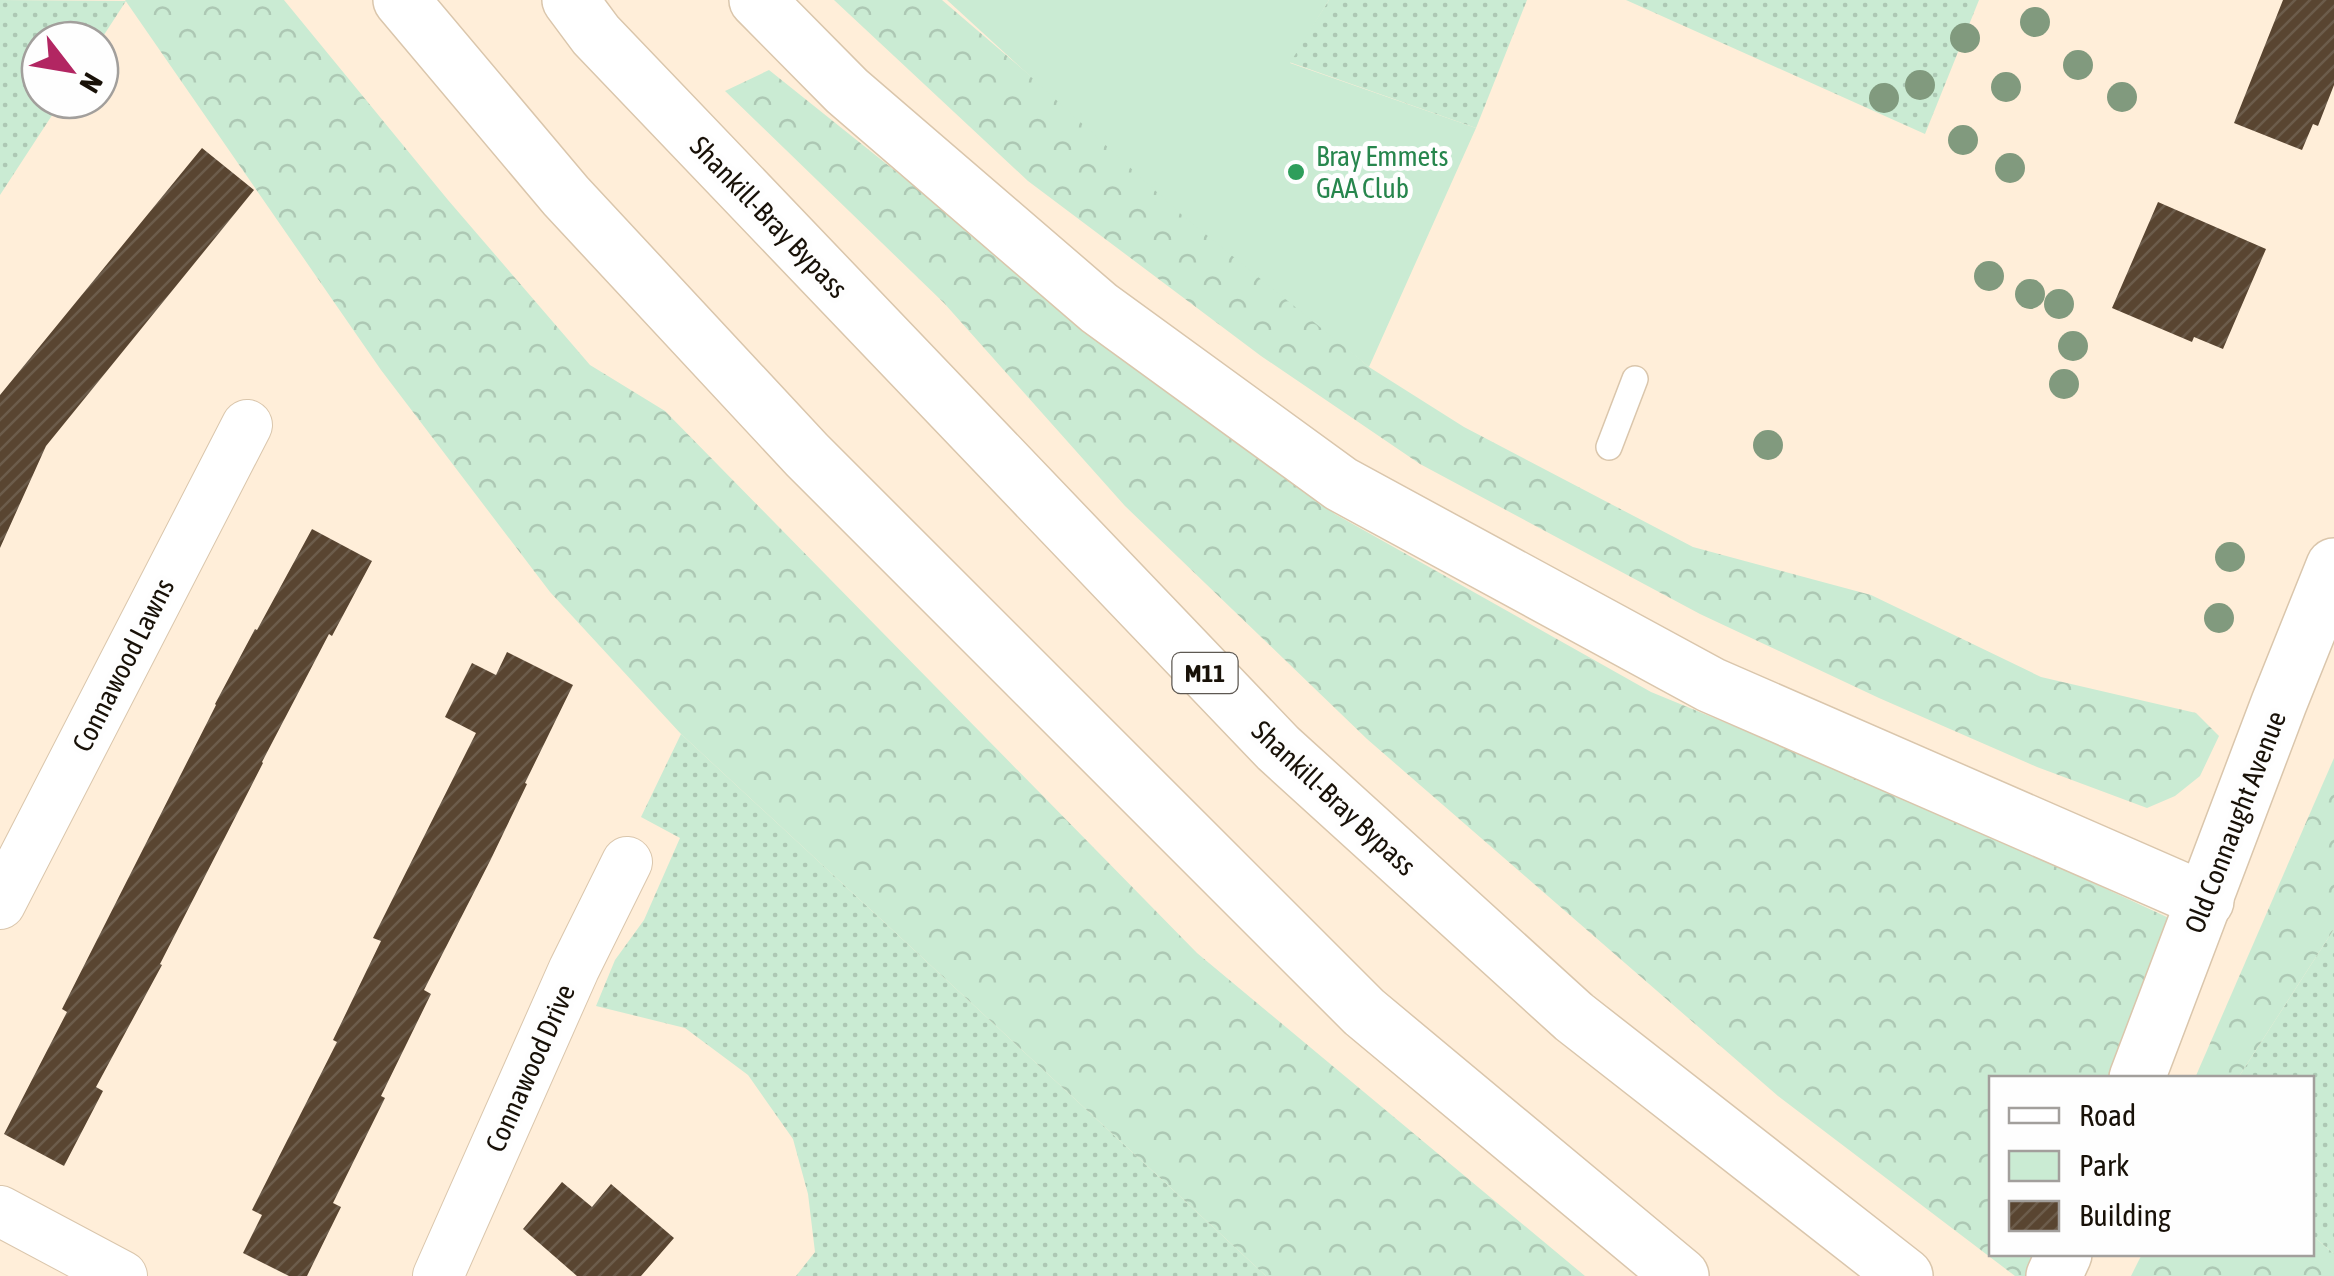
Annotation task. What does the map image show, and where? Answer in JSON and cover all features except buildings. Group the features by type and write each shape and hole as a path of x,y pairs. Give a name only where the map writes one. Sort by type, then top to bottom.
{"main road":[{"path":"401,0 566,196 807,455 1364,1012 1681,1276"},
{"name":"Shankill-Bray Bypass","path":"570,0 596,35 1278,748 1574,1017 1905,1276"},
{"path":"757,0 847,91 1099,308 1342,484 1711,685 2206,901"},
{"name":"Old Connaught Avenue","path":"2138,1076 2334,566"}],"street":[{"name":"Connawood Lawns","path":"0,904 247,425"},
{"name":"Connawood Drive","path":"438,1276 574,969 627,862"},
{"path":"0,1212 122,1276"}],"lane":[{"path":"1610,447 1635,379"}],"green space":[{"path":"0,0 126,1 114,20 20,20 20,120 49,120 0,195"},
{"path":"125,0 284,0 590,365 665,411 1197,953 1585,1276 1266,1276 681,734 550,592 381,370"},
{"path":"834,0 942,0 1369,367 1464,427 1693,547 1871,595 2041,677 2196,713 2219,736 2200,776 2175,796 2147,808 2037,767 1700,614 1420,464 1261,356 1028,181"},
{"name":"Bray Emmets GAA Club","path":"947,0 1329,0 1290,63 1476,128 1369,367 1182,215"},
{"path":"1329,0 1527,0 1476,128 1289,62"},
{"path":"1626,0 1979,0 1925,134"},
{"path":"769,70 1088,325 1335,514 1651,692 1919,802 2184,925 2117,1076 1989,1076 1989,1256 2038,1256 2029,1276 2015,1276 1778,1096 1367,739 1125,506 944,303 725,91"},
{"path":"681,734 1266,1276 796,1276 815,1252 808,1194 793,1139 748,1075 685,1028 596,1006 615,960 644,920 680,838 641,817"},
{"path":"2334,758 2334,929 2239,1076 2196,1076"},
{"path":"2334,929 2334,1254 2314,1237 2314,1076 2239,1076"},
{"path":"2314,1237 2334,1254 2334,1276 2131,1276 2141,1256 2314,1256"}],"place":[{"name":"Bray Emmets GAA Club","path":"1296,172"}]}
